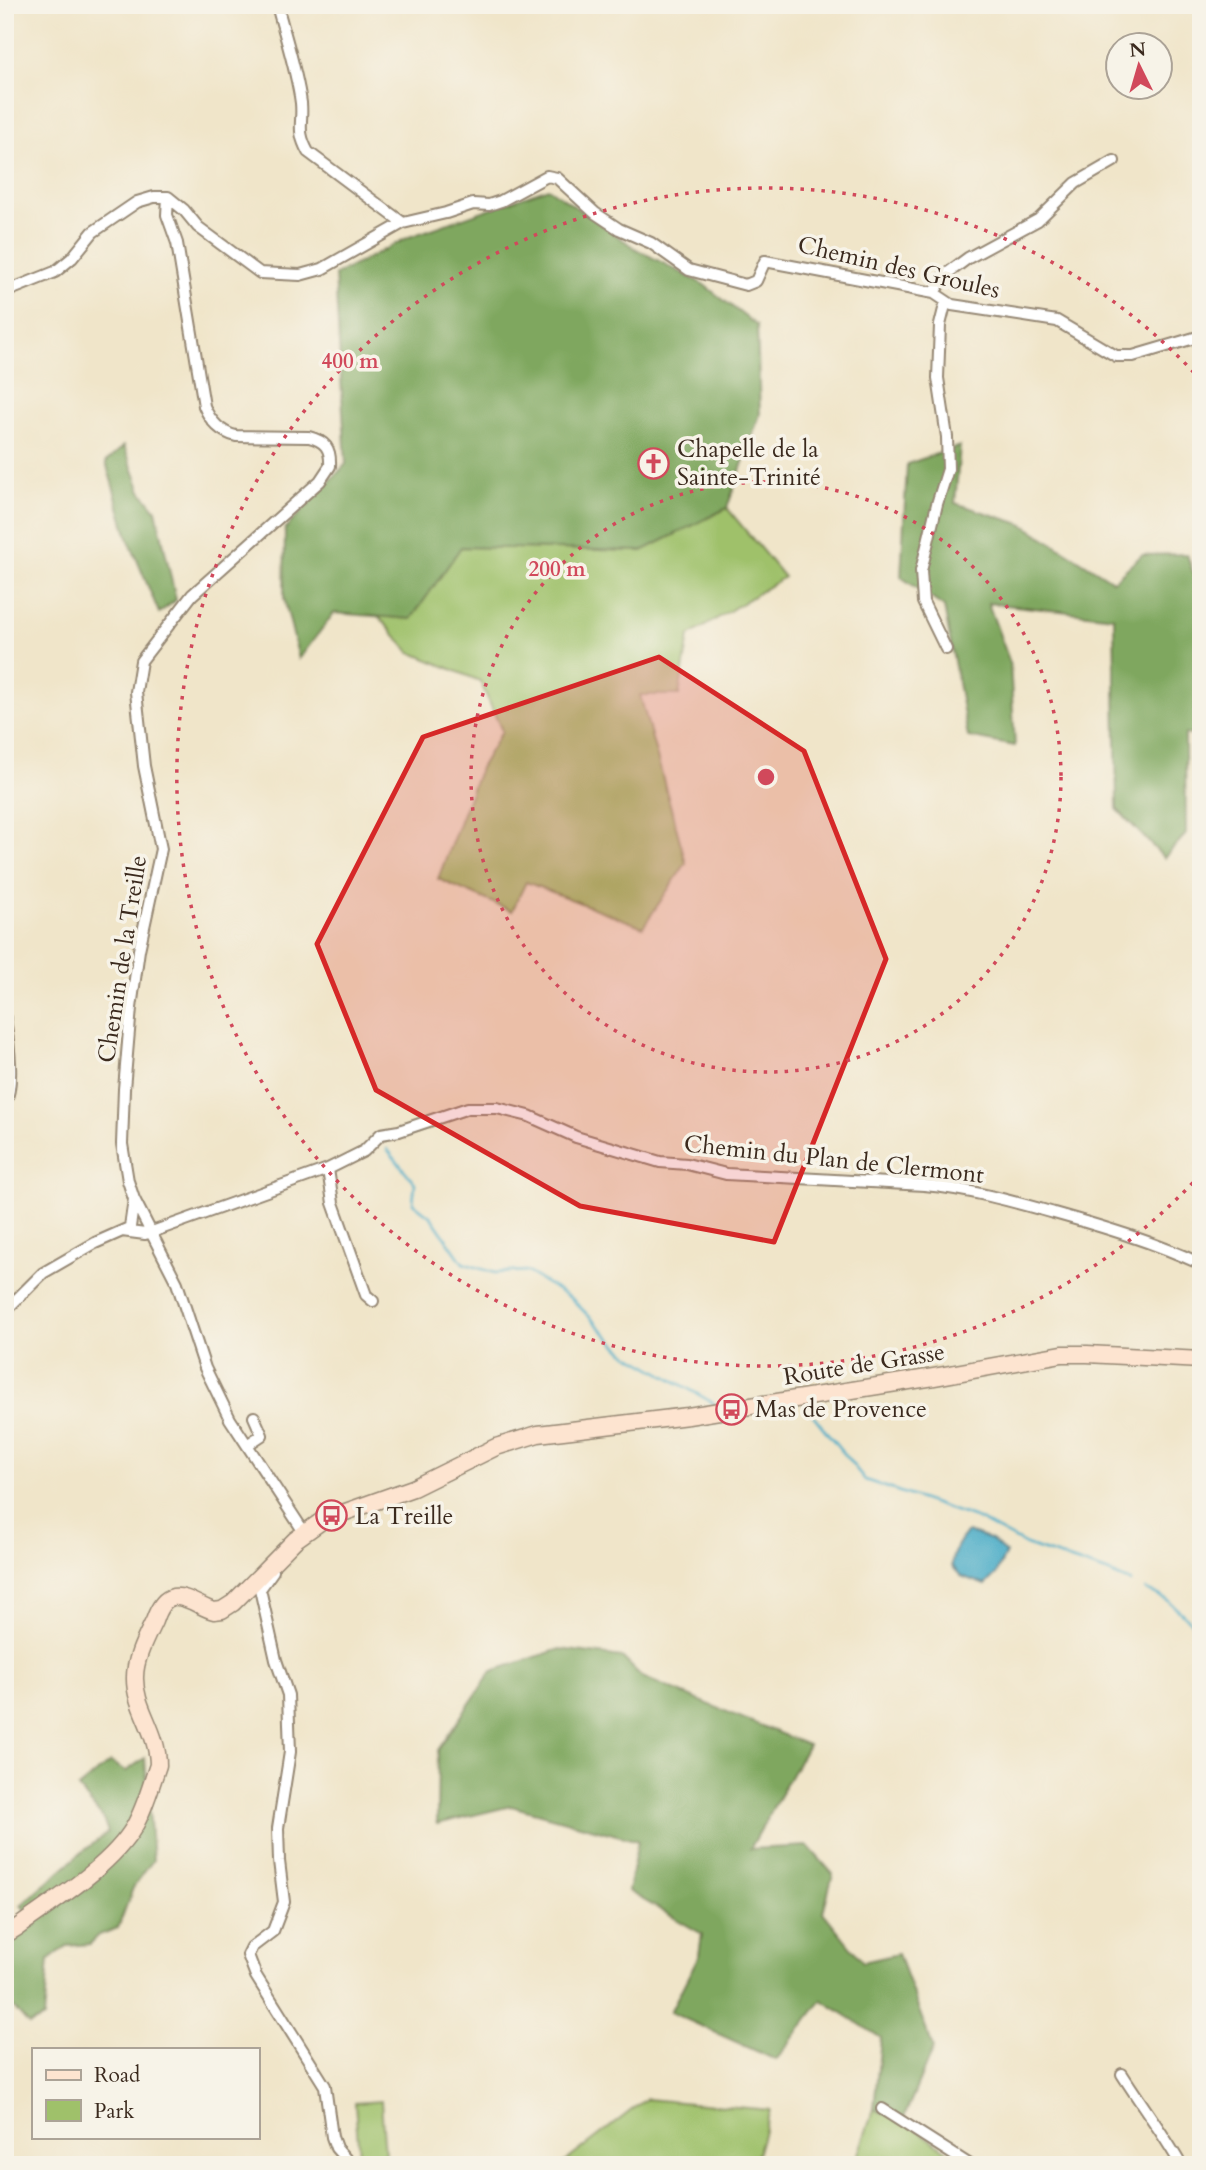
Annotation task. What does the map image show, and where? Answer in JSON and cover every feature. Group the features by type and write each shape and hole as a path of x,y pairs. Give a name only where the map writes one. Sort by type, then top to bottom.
{"street":[{"path":"277,5 301,105 301,141 307,152 404,223"},
{"path":"934,293 945,275 968,258 1038,220 1076,183 1114,161"},
{"name":"Chemin des Groules","path":"168,197 184,210 198,227 260,273 300,275 322,269 404,223 446,214 473,204 489,205 502,201 547,176 557,178 596,214 619,229 651,243 689,270 751,285 756,281 765,261 775,261 934,293 952,305 1057,321 1116,356 1133,356 1201,336"},
{"path":"5,292 55,272 72,258 93,232 136,202 153,197 168,197"},
{"name":"Chemin de la Treille","path":"168,197 167,215 177,243 204,406 211,420 227,434 236,436 309,437 320,440 329,449 330,466 320,481 192,595 141,661 136,692 144,766 161,849 131,1008 122,1144 134,1199 177,1283 205,1368 230,1419 304,1532"},
{"path":"946,301 940,325 938,377 947,437 948,469 921,571 923,602 946,649"},
{"path":"5,915 5,951"},
{"path":"5,1018 9,1086 5,1103"},
{"name":"Chemin du Plan de Clermont","path":"152,1232 328,1169 363,1151 381,1134 399,1131 468,1108 497,1108 529,1116 576,1137 660,1162 687,1164 726,1174 924,1185 982,1193 1099,1226 1201,1264"},
{"path":"328,1169 333,1203 366,1295 373,1301"},
{"path":"126,1229 134,1199"},
{"path":"5,1311 43,1273 95,1243 145,1222"},
{"path":"126,1229 145,1234 152,1232"},
{"name":"Route de Grasse","path":"5,1935 98,1867 127,1837 139,1817 158,1765 158,1757 155,1738 137,1695 135,1675 139,1655 164,1602 179,1597 218,1611 233,1603 304,1532 332,1516 413,1488 496,1447 538,1434 697,1414 1062,1354 1201,1360"},
{"path":"247,1445 262,1435 254,1417"},
{"path":"277,1559 274,1570 260,1589 276,1660 285,1683 290,1718 289,1769 278,1828 284,1902 273,1931 252,1947 248,1955 256,1976 321,2079 327,2096 331,2137 336,2148 351,2165"},
{"path":"1122,2074 1181,2165"},
{"path":"883,2109 970,2165"}],"highlighted area":[{"path":"659,657 804,751 886,959 774,1242 580,1206 376,1090 317,944 423,737"}],"green space":[{"path":"548,188 638,250 703,284 757,326 760,414 727,508 642,551 461,547 411,619 334,613 299,659 284,598 285,529 346,464 335,275 409,237"},
{"path":"124,446 141,491 156,510 176,600 159,613 128,538 106,462"},
{"path":"960,446 955,503 1024,525 1113,581 1142,555 1187,554 1201,600 1201,735 1185,734 1186,834 1164,858 1117,809 1114,617 988,603 1010,663 1015,746 968,737 944,607 901,577 907,464"},
{"path":"727,508 784,577 689,636 679,695 640,695 686,863 643,927 526,882 512,911 438,879 480,768 502,731 480,681 410,652 378,616 411,619 461,547 642,551"},
{"path":"560,1649 622,1657 642,1677 808,1745 750,1849 808,1846 833,1874 823,1912 863,1962 898,1954 933,2048 903,2120 874,2109 881,2038 822,2000 776,2060 670,2012 699,1955 702,1934 628,1891 638,1841 511,1806 437,1824 438,1750 492,1671"},
{"path":"145,1758 153,1860 133,1888 118,1928 99,1935 90,1944 67,1946 49,1960 44,2018 29,2025 15,2009 5,2006 5,1939 35,1922 21,1905 108,1832 103,1818 78,1788 110,1762 126,1771"},
{"path":"646,2099 770,2110 754,2165 561,2165"},
{"path":"381,2101 385,2154 359,2156 355,2103"},
{"path":"874,2109 903,2120 967,2165 854,2165"}],"water":[{"path":"968,1532 991,1540 1006,1553 996,1574 985,1585 961,1576 952,1566 957,1548"}],"waterway":[{"path":"387,1149 415,1183 413,1203 431,1217 463,1263 495,1273 526,1271 572,1299 624,1352 715,1404"},
{"path":"805,1405 865,1480 978,1519 1026,1545 1130,1582"},
{"path":"1146,1590 1166,1599 1201,1631"}],"place":[{"name":"Chapelle de la Sainte-Trinité","path":"654,463"},
{"name":"Mas de Provence","path":"732,1409"},
{"name":"La Treille","path":"332,1516"}]}
